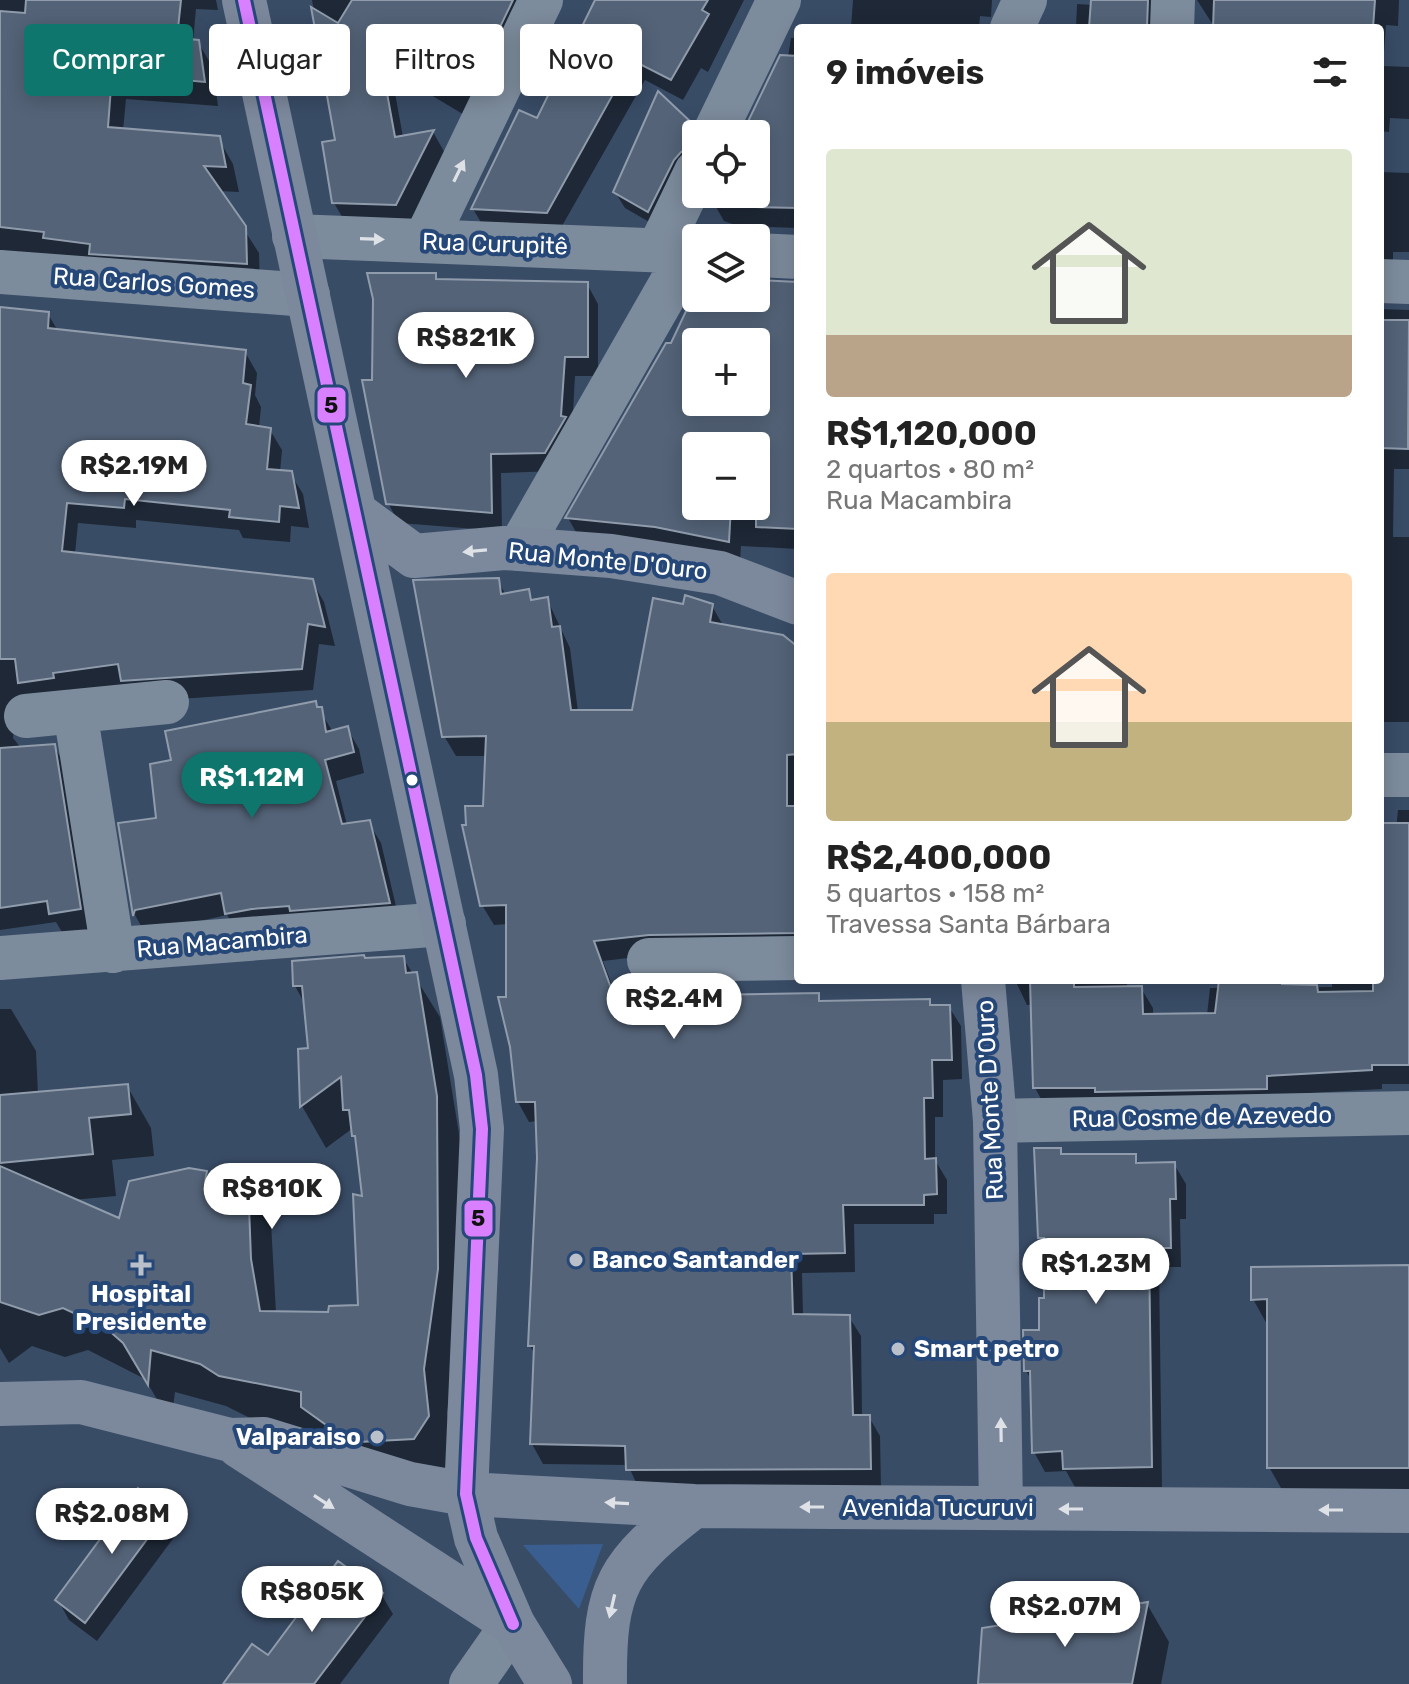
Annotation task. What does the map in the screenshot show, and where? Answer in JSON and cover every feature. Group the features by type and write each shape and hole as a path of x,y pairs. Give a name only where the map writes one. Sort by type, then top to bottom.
{"main road":[{"path":"244,0 476,1075 482,1129 466,1494 476,1538 513,1624 550,1684"},
{"path":"357,514 414,556 375,601"},
{"name":"Rua Monte D'Ouro","path":"414,556 519,549 611,556 720,573 794,601"},
{"name":"Rua Monte D'Ouro","path":"983,984 995,1121 1001,1508"},
{"path":"0,1404 81,1402 230,1440 513,1624"},
{"name":"Avenida Tucuruvi","path":"230,1440 264,1439 410,1484 466,1494 694,1506 1409,1511"},
{"path":"605,1684 607,1626 622,1573 644,1544 694,1506"}],"street":[{"path":"425,241 541,0"},
{"path":"721,120 779,0"},
{"path":"1014,24 1025,0"},
{"path":"1172,24 1173,0"},
{"path":"519,549 681,252 689,208"},
{"name":"Rua Curupitê","path":"294,236 681,252"},
{"path":"770,256 794,257"},
{"name":"Rua Carlos Gomes","path":"0,272 308,295"},
{"path":"1384,281 1409,282"},
{"path":"26,716 167,702"},
{"path":"75,711 113,951"},
{"path":"1384,775 1409,775"},
{"name":"Rua Macambira","path":"0,958 444,924"},
{"path":"649,960 794,958"},
{"name":"Rua Cosme de Azevedo","path":"995,1121 1409,1113"},
{"path":"471,1684 513,1624"}],"shaded area":[{"path":"603,1544 579,1609 523,1545"}],"building":[{"path":"26,0 181,0 178,24 24,24 24,96 110,96 108,127 220,136 226,167 204,166 246,226 247,264 89,254 90,244 43,238 44,232 0,227 0,11 25,13"},
{"path":"352,0 513,0 501,24 366,24 366,96 388,96 395,137 434,130 396,205 332,203 322,142 335,140 327,96 350,96 350,24 314,24 311,7 338,23"},
{"path":"595,0 708,0 702,10 709,14 671,80 642,65 642,24 583,24"},
{"path":"1091,0 1148,0 1147,24 1089,24"},
{"path":"1214,0 1375,0 1373,24 1213,24"},
{"path":"193,39 199,40 205,82 193,81"},
{"path":"780,55 794,56 794,208 770,207 770,120 749,120"},
{"path":"658,91 689,120 682,120 682,152 674,160 648,212 613,192"},
{"path":"548,96 612,96 547,213 471,209 519,110 537,118"},
{"path":"367,273 436,273 436,279 588,282 588,357 565,357 561,416 566,417 545,453 491,454 492,513 386,504 362,380 372,380 373,299"},
{"path":"770,281 794,282 794,529 756,527 756,520 770,520 770,432 682,432 682,520 730,520 729,542 655,527 565,518 666,343 671,343 686,312 770,312"},
{"path":"0,307 49,312 48,328 246,350 243,383 251,385 246,424 271,428 267,469 292,471 299,508 280,506 279,522 229,517 230,510 125,499 124,508 67,503 62,551 313,579 325,627 308,624 302,669 121,681 118,664 53,673 54,678 18,683 15,659 0,659"},
{"path":"1384,320 1409,320 1408,449 1384,448"},
{"path":"499,578 501,594 529,589 531,600 548,597 552,627 560,626 571,710 632,710 653,598 683,604 685,595 713,604 710,622 783,635 794,644 794,754 787,755 787,806 794,806 794,933 649,935 594,941 614,996 636,995 637,1013 706,1009 705,995 819,993 819,1001 930,999 930,1005 950,1005 952,1060 932,1060 933,1098 924,1098 925,1159 936,1158 937,1194 924,1195 924,1205 843,1205 845,1253 791,1254 793,1314 850,1315 853,1415 870,1415 871,1469 626,1470 625,1446 530,1444 534,1346 528,1346 537,1158 535,1102 516,1102 510,1047 498,997 506,997 506,905 480,906 462,825 466,825 465,806 483,806 486,736 442,737 413,580"},
{"path":"316,701 317,707 322,707 326,732 348,726 354,752 325,760 342,824 370,820 390,903 290,911 289,906 225,914 221,893 135,910 133,916 118,823 156,818 150,764 171,760 165,731"},
{"path":"55,744 81,909 49,914 47,901 0,908 0,748"},
{"path":"1384,823 1409,823 1409,1065 1372,1065 1372,1070 1267,1076 1267,1089 1095,1092 1095,1088 1033,1088 1030,984 1142,986 1143,1014 1215,1013 1219,984 1317,985 1318,992 1373,991 1373,984 1384,984"},
{"path":"364,955 365,958 404,956 406,973 417,972 437,1096 438,1269 424,1369 429,1416 414,1439 359,1442 343,1437 301,1407 301,1392 219,1376 200,1364 151,1350 148,1385 123,1343 106,1328 63,1308 39,1315 0,1302 0,1166 119,1218 129,1181 189,1168 207,1171 205,1182 248,1179 251,1259 260,1311 328,1312 329,1306 358,1305 353,1194 362,1196 355,1136 352,1136 349,1110 343,1110 341,1077 300,1107 298,1049 308,1048 302,986 293,986 292,961"},
{"path":"128,1084 131,1114 89,1118 93,1154 0,1163 0,1095"},
{"path":"1034,1148 1061,1148 1061,1154 1136,1154 1136,1163 1175,1162 1176,1199 1170,1199 1171,1248 1149,1248 1152,1467 1063,1469 1062,1451 1032,1453 1030,1371 1024,1371 1023,1330 1039,1330 1039,1298 1044,1298 1044,1238 1038,1238"},
{"path":"1409,1265 1409,1468 1267,1468 1267,1299 1251,1300 1251,1267"},
{"path":"138,1488 168,1511 85,1623 55,1600"},
{"path":"338,1561 383,1593 314,1684 223,1684 252,1644 268,1655"},
{"path":"1148,1602 1132,1684 978,1684 982,1628"}],"transit line":[{"name":"5","path":"244,0 476,1075 482,1129 466,1494 476,1538 513,1624"}],"place":[{"name":"Banco Santander","path":"576,1260"},
{"name":"Hospital Presidente","path":"141,1265"},
{"name":"Smart petro","path":"898,1349"},
{"name":"Valparaiso","path":"377,1437"}]}
